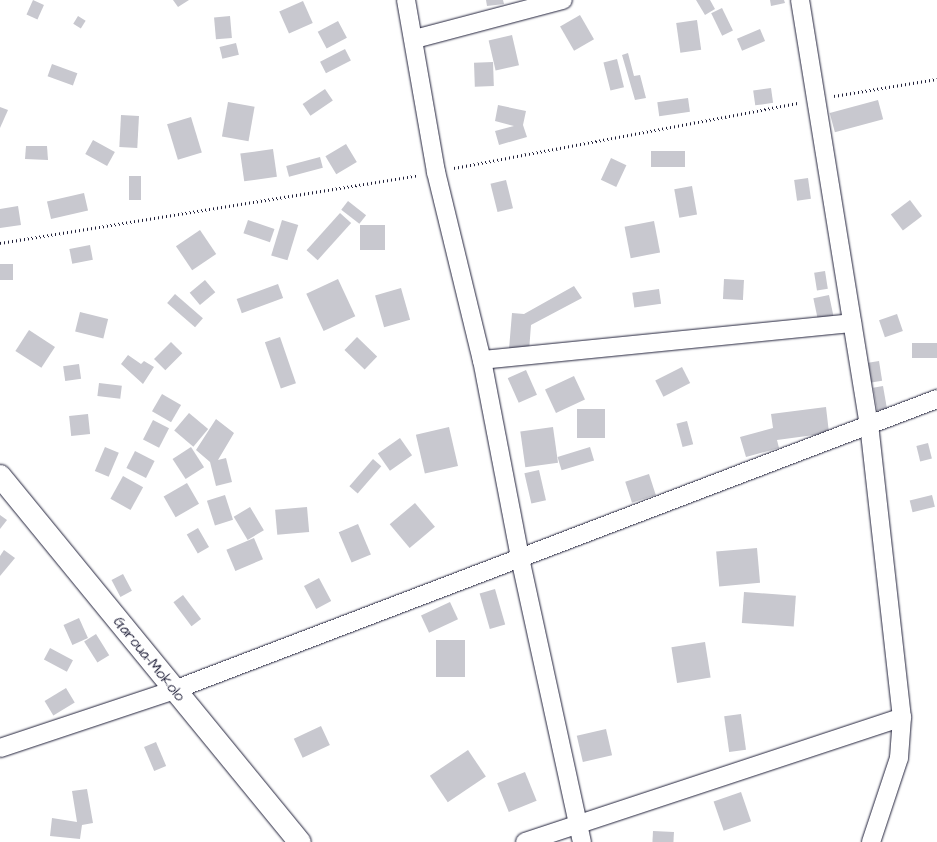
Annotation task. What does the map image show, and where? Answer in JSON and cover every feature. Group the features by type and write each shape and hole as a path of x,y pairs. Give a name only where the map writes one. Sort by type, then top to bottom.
{"main road":[{"name":"Garoua-Mokolo","path":"0,476 300,842"}],"street":[{"path":"406,0 415,39 436,172 482,360 520,558 582,842"},
{"path":"415,39 563,0"},
{"path":"800,0 869,424 902,717 899,758 872,842"},
{"path":"482,360 852,323"},
{"path":"0,748 174,690 937,399"},
{"path":"525,842 902,717"}],"path":[{"path":"0,243 436,172 817,99 937,79"}],"building":[{"path":"33,0 44,5 37,19 26,15"},
{"path":"173,0 189,0 178,7"},
{"path":"486,0 503,0 504,4 487,6"},
{"path":"696,0 710,0 715,9 705,15"},
{"path":"770,0 784,0 785,3 771,6"},
{"path":"303,1 313,23 289,34 279,12"},
{"path":"722,8 733,30 722,36 711,13"},
{"path":"580,15 594,39 574,51 560,27"},
{"path":"78,16 86,21 81,28 73,24"},
{"path":"230,16 232,38 216,39 214,17"},
{"path":"697,20 701,50 680,53 676,23"},
{"path":"338,21 347,38 327,49 318,32"},
{"path":"760,29 765,41 742,51 737,39"},
{"path":"512,35 519,65 496,71 489,40"},
{"path":"236,43 239,55 222,59 220,47"},
{"path":"345,49 351,61 326,73 320,62"},
{"path":"628,53 634,76 640,75 646,98 635,100 622,55"},
{"path":"617,59 624,87 610,91 603,62"},
{"path":"493,62 494,86 475,87 474,63"},
{"path":"52,64 77,73 73,85 48,76"},
{"path":"771,88 773,103 755,105 753,91"},
{"path":"325,89 333,101 310,116 303,104"},
{"path":"688,98 690,112 659,116 657,102"},
{"path":"878,100 883,119 835,132 830,113"},
{"path":"228,102 255,107 249,141 222,136"},
{"path":"498,105 526,111 523,125 527,137 499,145 495,131 514,126 495,121"},
{"path":"0,107 8,110 0,128"},
{"path":"121,115 139,116 137,148 119,147"},
{"path":"191,117 202,152 178,160 167,124"},
{"path":"93,140 115,152 107,166 85,154"},
{"path":"346,144 357,162 336,174 325,156"},
{"path":"26,146 47,146 48,160 25,159"},
{"path":"273,149 277,177 244,181 240,154"},
{"path":"651,151 685,151 685,167 651,167"},
{"path":"320,157 323,168 289,177 286,166"},
{"path":"611,158 626,165 616,187 601,180"},
{"path":"129,176 141,176 141,200 129,200"},
{"path":"808,178 811,199 797,201 794,180"},
{"path":"506,180 513,208 497,212 490,184"},
{"path":"692,186 697,215 679,218 674,189"},
{"path":"84,193 88,211 51,219 47,202"},
{"path":"910,200 922,216 903,230 891,214"},
{"path":"348,201 366,215 359,224 341,210"},
{"path":"18,206 21,225 0,228 0,209"},
{"path":"340,213 351,223 318,260 307,250"},
{"path":"248,220 274,229 270,242 243,233"},
{"path":"282,220 298,225 287,260 271,255"},
{"path":"654,221 660,252 631,258 625,227"},
{"path":"360,225 385,225 385,250 360,250"},
{"path":"200,230 216,254 192,270 176,246"},
{"path":"90,245 93,260 72,264 69,249"},
{"path":"0,264 13,264 13,280 0,280"},
{"path":"825,271 828,289 817,290 814,273"},
{"path":"338,279 355,316 324,331 306,294"},
{"path":"724,279 744,280 743,300 723,299"},
{"path":"205,280 215,292 200,305 190,293"},
{"path":"278,284 283,298 242,313 237,299"},
{"path":"574,286 582,298 531,325 529,351 509,349 512,313 524,314"},
{"path":"401,288 410,320 384,327 375,295"},
{"path":"659,289 661,304 634,308 632,293"},
{"path":"175,294 203,318 195,327 167,303"},
{"path":"829,295 834,318 818,322 813,298"},
{"path":"80,312 108,319 103,338 75,331"},
{"path":"897,314 903,331 885,337 879,320"},
{"path":"29,330 55,347 41,368 15,351"},
{"path":"280,337 296,383 281,389 265,342"},
{"path":"357,337 377,356 365,369 344,350"},
{"path":"171,342 182,353 165,370 154,359"},
{"path":"912,343 937,343 937,358 912,358"},
{"path":"128,355 141,364 144,361 154,367 143,384 121,364"},
{"path":"879,361 882,381 871,382 868,363"},
{"path":"79,364 81,379 65,381 63,366"},
{"path":"682,367 690,383 663,397 655,381"},
{"path":"526,370 537,395 519,403 508,378"},
{"path":"574,376 585,400 556,413 545,390"},
{"path":"99,383 122,386 120,399 97,396"},
{"path":"883,386 887,409 877,410 873,388"},
{"path":"162,394 181,405 171,422 152,411"},
{"path":"826,407 829,433 777,440 779,448 746,457 740,437 773,428 771,414"},
{"path":"577,409 605,409 605,438 577,438"},
{"path":"189,413 208,429 193,447 174,431"},
{"path":"88,414 90,434 71,436 69,416"},
{"path":"216,419 234,433 218,460 226,458 232,482 216,486 210,462 196,450"},
{"path":"153,420 169,428 159,448 143,440"},
{"path":"687,421 693,444 683,447 676,424"},
{"path":"449,427 458,466 425,474 416,435"},
{"path":"553,427 558,463 525,467 520,432"},
{"path":"400,438 412,455 390,471 378,453"},
{"path":"928,443 932,459 920,461 916,446"},
{"path":"105,447 119,453 109,477 95,471"},
{"path":"191,447 204,467 186,479 173,459"},
{"path":"590,447 594,460 562,470 557,457"},
{"path":"135,451 155,461 146,478 126,468"},
{"path":"373,459 381,466 358,493 349,486"},
{"path":"539,470 546,500 531,504 524,473"},
{"path":"649,474 656,495 632,503 625,482"},
{"path":"123,476 143,487 131,510 110,499"},
{"path":"187,483 199,504 176,517 164,496"},
{"path":"225,495 233,520 215,526 207,501"},
{"path":"932,495 935,507 913,512 910,501"},
{"path":"415,503 435,527 410,548 390,524"},
{"path":"250,507 264,530 248,540 234,517"},
{"path":"307,507 309,532 277,535 275,510"},
{"path":"0,515 7,520 0,529"},
{"path":"358,524 371,554 352,563 339,532"},
{"path":"198,528 209,547 198,554 187,534"},
{"path":"254,538 263,559 235,571 226,550"},
{"path":"757,548 760,583 719,586 716,552"},
{"path":"4,550 15,558 0,576 0,556"},
{"path":"123,574 132,591 120,597 112,580"},
{"path":"319,578 331,601 316,609 304,586"},
{"path":"495,589 505,625 490,629 480,593"},
{"path":"744,592 796,596 794,627 742,623"},
{"path":"183,595 201,619 191,626 173,602"},
{"path":"450,602 458,619 429,633 421,616"},
{"path":"79,618 88,638 72,645 63,625"},
{"path":"96,634 109,655 97,663 84,641"},
{"path":"436,640 465,640 465,677 436,677"},
{"path":"705,642 711,678 677,683 671,647"},
{"path":"50,648 73,660 67,672 44,659"},
{"path":"66,688 75,703 53,715 45,701"},
{"path":"741,714 746,750 729,752 724,716"},
{"path":"321,726 330,745 303,758 294,739"},
{"path":"606,729 612,755 583,762 577,736"},
{"path":"156,742 166,766 154,771 144,747"},
{"path":"468,750 486,777 448,802 430,776"},
{"path":"525,772 537,801 509,812 497,783"},
{"path":"87,789 93,823 82,825 80,839 50,836 52,818 77,822 72,791"},
{"path":"741,792 751,821 724,831 714,801"},
{"path":"653,831 674,832 673,842 652,842"}]}
